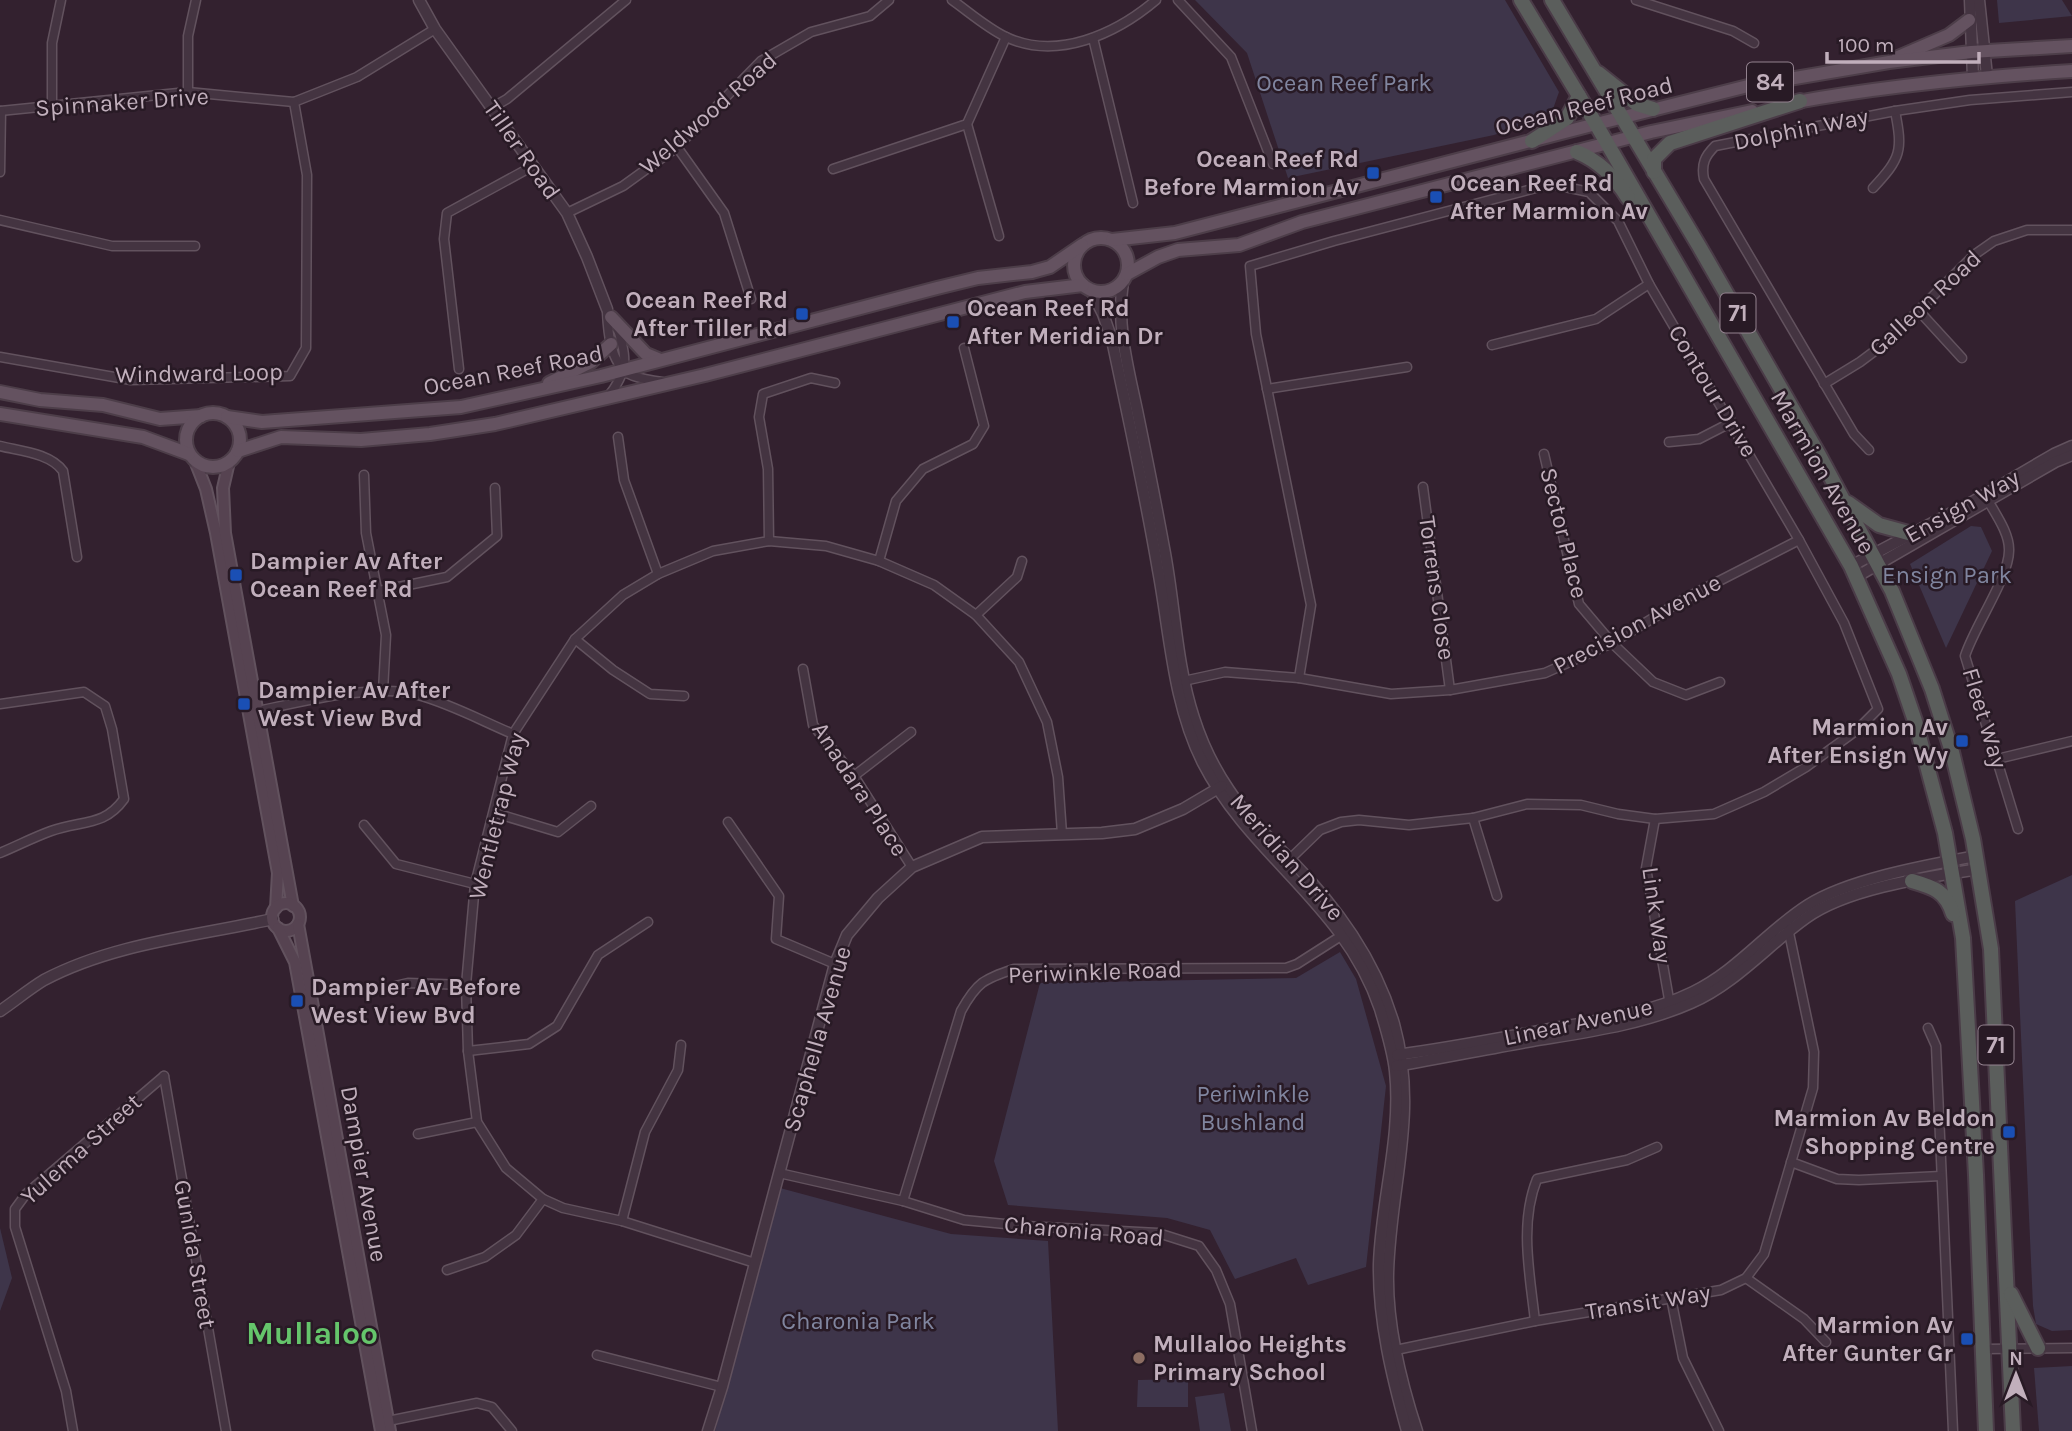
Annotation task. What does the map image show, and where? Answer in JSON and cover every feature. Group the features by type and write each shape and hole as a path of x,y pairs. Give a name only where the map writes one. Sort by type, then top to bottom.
{"highway":[{"name":"Marmion Avenue","path":"1521,0 1596,124 1854,572 1894,663 1915,721 1952,867 1963,938 1986,1431"},
{"name":"Marmion Avenue","path":"1552,0 1699,246 1844,500 1892,591 1932,689 1952,752 1977,863 1991,949 2013,1431"},
{"path":"1594,70 1637,104 1653,109"},
{"path":"1532,141 1567,118 1579,96"},
{"path":"1654,172 1654,159 1670,143 1800,102"},
{"path":"1577,152 1591,157 1612,177 1633,205 1665,266 1689,287"},
{"path":"1844,500 1879,525 1912,534"},
{"path":"1912,881 1939,890 1948,901 1961,983 1967,990"},
{"path":"2008,1287 2038,1348"}],"main road":[{"path":"1889,62 1949,35 1969,20"},
{"name":"Ocean Reef Road","path":"1112,240 1175,233 1748,86 1889,62 1971,52 2072,46"},
{"name":"Ocean Reef Road","path":"1125,278 1158,257 1178,250 1239,244 1302,222 1634,136 1871,89 1987,76 2072,71"},
{"path":"1097,238 1112,240 1125,250 1129,266 1125,278 1108,291 1087,288 1074,270 1077,252 1082,245 1097,238"},
{"name":"Ocean Reef Road","path":"227,417 262,422 461,407 624,369 963,282 1032,272 1050,267 1082,245"},
{"name":"Ocean Reef Road","path":"238,451 281,437 361,440 461,429 577,407 1025,292 1087,288"},
{"path":"609,313 646,354 658,359"},
{"path":"533,391 591,362 611,344"},
{"path":"0,392 40,400 103,405 160,419 219,414 227,417 237,428 240,444 229,462 223,488 222,512 253,712 278,873 275,924 290,931 298,924 299,914 293,906 253,712 214,523 206,489 186,446 189,428 201,416"},
{"path":"0,414 142,437 212,467 229,462"},
{"path":"276,908 286,904 293,906"},
{"name":"Dampier Avenue","path":"275,924 295,962 385,1427"},
{"name":"Dampier Avenue","path":"298,924 385,1427"}],"street":[{"path":"52,105 52,43 61,0"},
{"path":"188,92 188,36 196,0"},
{"name":"Tiller Road","path":"419,0 435,29 567,213 626,354 624,369"},
{"path":"492,107 507,99 626,0"},
{"name":"Weldwood Road","path":"567,213 623,186 677,146 761,61 811,32 870,16 889,0"},
{"path":"952,0 1006,37 1051,48 1093,38 1138,15 1156,0"},
{"path":"1178,0 1231,57 1273,164"},
{"path":"1636,0 1733,31 1754,43"},
{"path":"1970,0 1973,78"},
{"path":"1979,0 1987,76"},
{"name":"Spinnaker Drive","path":"1,111 188,92 294,102 357,76 435,29"},
{"path":"999,236 967,124 1006,37"},
{"path":"1093,38 1133,203"},
{"name":"Dolphin Way","path":"1869,450 1854,434 1704,178 1702,167 1707,155 1715,146 1895,111 1970,100 2072,92"},
{"name":"Windward Loop","path":"0,357 131,380 290,376 306,348 307,175 294,102"},
{"path":"0,172 1,111"},
{"path":"1874,188 1895,164 1901,140 1895,111"},
{"path":"833,169 967,124"},
{"path":"677,146 724,213 751,299"},
{"path":"459,369 444,239 447,213 533,166"},
{"name":"Contour Drive","path":"1287,863 1320,830 1341,822 1359,820 1409,825 1473,818 1527,804 1581,805 1656,819 1714,814 1764,792 1806,767 1857,730 1878,709 1844,623 1732,422 1649,284 1618,221 1589,192 1551,184 1250,266 1255,334 1311,605 1299,678"},
{"path":"0,220 112,246 195,246"},
{"name":"Galleon Road","path":"1824,384 1888,341 1974,255 1994,241 2027,230 2072,230"},
{"name":"Meridian Drive","path":"1125,278 1120,303 1121,328 1165,550 1181,682"},
{"path":"1492,345 1596,319 1649,284"},
{"name":"Meridian Drive","path":"1087,288 1103,314 1112,340 1181,682 1202,739 1221,786 1329,917 1346,933 1369,981 1398,1060 1396,1116 1379,1261 1380,1302 1407,1431"},
{"path":"1919,311 1962,358"},
{"name":"Tiller Road","path":"609,313 611,344 615,358 624,369"},
{"path":"879,561 896,500 923,468 972,444 984,426 964,348"},
{"path":"1267,389 1407,367"},
{"path":"607,398 616,387 624,369 629,374 671,383"},
{"path":"769,541 768,468 759,417 763,394 811,378 835,383"},
{"path":"1669,442 1699,439 1732,422"},
{"path":"618,437 624,480 658,574"},
{"path":"0,446 41,456 57,463 62,471 77,557"},
{"name":"Ensign Way","path":"1854,572 1986,498 2039,462 2072,446"},
{"name":"Sector Place","path":"1544,454 1579,604 1612,643 1653,682 1686,695 1720,682"},
{"name":"Ensign Way","path":"1876,561 1912,534 2072,455"},
{"path":"364,475 366,533 386,635 383,691"},
{"name":"Torrens Close","path":"1423,487 1450,690"},
{"path":"379,592 447,577 497,536 495,488"},
{"name":"Fleet Way","path":"1986,498 2003,530 2009,552 2006,568 1965,656 2018,829"},
{"name":"Precision Avenue","path":"1181,682 1225,672 1299,678 1391,694 1450,690 1545,673 1612,643 1686,598 1799,540"},
{"name":"Wentletrap Way","path":"755,1263 622,1221 563,1208 543,1199 506,1168 477,1122 468,1051 466,985 475,884 513,734 575,639 623,595 658,574 713,551 769,541 826,547 879,561 934,585 976,615 1019,662 1047,722 1058,777 1062,834"},
{"path":"976,615 1017,577 1022,561"},
{"path":"575,639 613,670 650,694 684,696"},
{"name":"Anadara Place","path":"803,669 813,726 854,776 912,867"},
{"path":"253,712 331,697 383,691 417,694 513,734"},
{"path":"0,704 83,692 104,706 112,729 124,799 116,811 101,820 53,830 0,853"},
{"path":"854,776 911,732"},
{"path":"1997,759 2072,741"},
{"name":"Scaphella Avenue","path":"708,1431 835,964 847,935 878,898 912,867 982,837 1102,833 1135,829 1183,809 1221,786"},
{"path":"495,813 558,832 591,806"},
{"path":"1473,818 1497,896"},
{"name":"Link Way","path":"1656,819 1646,868 1670,1007"},
{"path":"728,822 779,896 776,939 835,964"},
{"path":"364,825 396,864 475,884"},
{"name":"Linear Avenue","path":"1398,1060 1670,1007 1787,926 1807,906 1838,891 1977,863"},
{"name":"Linear Avenue","path":"1787,926 1840,901 1952,867"},
{"path":"468,1051 529,1044 556,1026 598,955 648,922"},
{"path":"0,1011 44,981 96,958 185,936 275,924"},
{"path":"1787,926 1814,1052 1813,1088 1765,1254 1746,1278 1804,1319 1826,1342"},
{"name":"Periwinkle Road","path":"903,1201 961,1011 970,994 986,979 1014,969 1286,968 1346,933"},
{"path":"395,986 466,985"},
{"path":"1928,1028 1936,1046 1953,1431"},
{"path":"622,1221 645,1132 678,1070 681,1045"},
{"name":"Yulema Street","path":"73,1431 66,1391 15,1227 15,1209 26,1194 164,1076"},
{"name":"Gunida Street","path":"164,1076 226,1431"},
{"path":"418,1134 477,1122"},
{"path":"1535,1321 1527,1241 1529,1199 1537,1180 1627,1160 1657,1147"},
{"path":"1791,1163 1837,1179 1941,1176"},
{"name":"Charonia Road","path":"779,1173 903,1201 964,1220 1158,1233 1199,1246 1216,1270 1230,1304 1252,1431"},
{"path":"447,1270 485,1257 516,1235 543,1199"},
{"name":"Transit Way","path":"1392,1351 1535,1321 1721,1290 1746,1278"},
{"path":"1671,1298 1683,1358 1719,1431"},
{"path":"1983,1349 2072,1348"},
{"name":"Meridian Drive","path":"1392,1351 1417,1431"},
{"path":"597,1355 722,1387"},
{"path":"385,1427 477,1403 492,1407 512,1431"}],"green space":[{"name":"Ocean Reef Park","path":"1195,0 1505,0 1559,92 1553,109 1545,117 1494,135 1288,178 1247,53"},
{"path":"1997,0 2062,0 2072,16 1999,23"},
{"name":"Ensign Park","path":"1971,526 1981,527 1992,551 1946,648 1910,564"},
{"path":"2072,875 2072,1330 2052,1331 2036,1324 2033,1306 2015,901"},
{"name":"Periwinkle Bushland","path":"1340,952 1356,979 1386,1086 1366,1267 1308,1285 1296,1258 1235,1279 1210,1230 1167,1218 1008,1205 994,1161 1040,983 1296,978"},
{"name":"Charonia Park","path":"780,1188 951,1234 1048,1241 1058,1431 715,1431"},
{"path":"0,1228 12,1278 0,1311"},
{"path":"2072,1366 2072,1431 2039,1431 2034,1368"},
{"path":"1188,1379 1188,1407 1137,1407 1138,1380"},
{"path":"1224,1393 1231,1431 1200,1431 1195,1397"}],"place":[{"name":"Ocean Reef Rd Before Marmion Av","path":"1373,173"},
{"name":"Ocean Reef Rd After Marmion Av","path":"1436,197"},
{"name":"Ocean Reef Rd After Tiller Rd","path":"802,314"},
{"name":"Ocean Reef Rd After Meridian Dr","path":"953,322"},
{"name":"Dampier Av After Ocean Reef Rd","path":"236,575"},
{"name":"Dampier Av After West View Bvd","path":"244,704"},
{"name":"Marmion Av After Ensign Wy","path":"1962,741"},
{"name":"Dampier Av Before West View Bvd","path":"297,1001"},
{"name":"Marmion Av Beldon Shopping Centre","path":"2009,1132"},
{"name":"Marmion Av After Gunter Gr","path":"1967,1339"},
{"name":"Mullaloo Heights Primary School","path":"1139,1358"}],"district":[{"name":"Mullaloo","path":"312,1333"}]}
